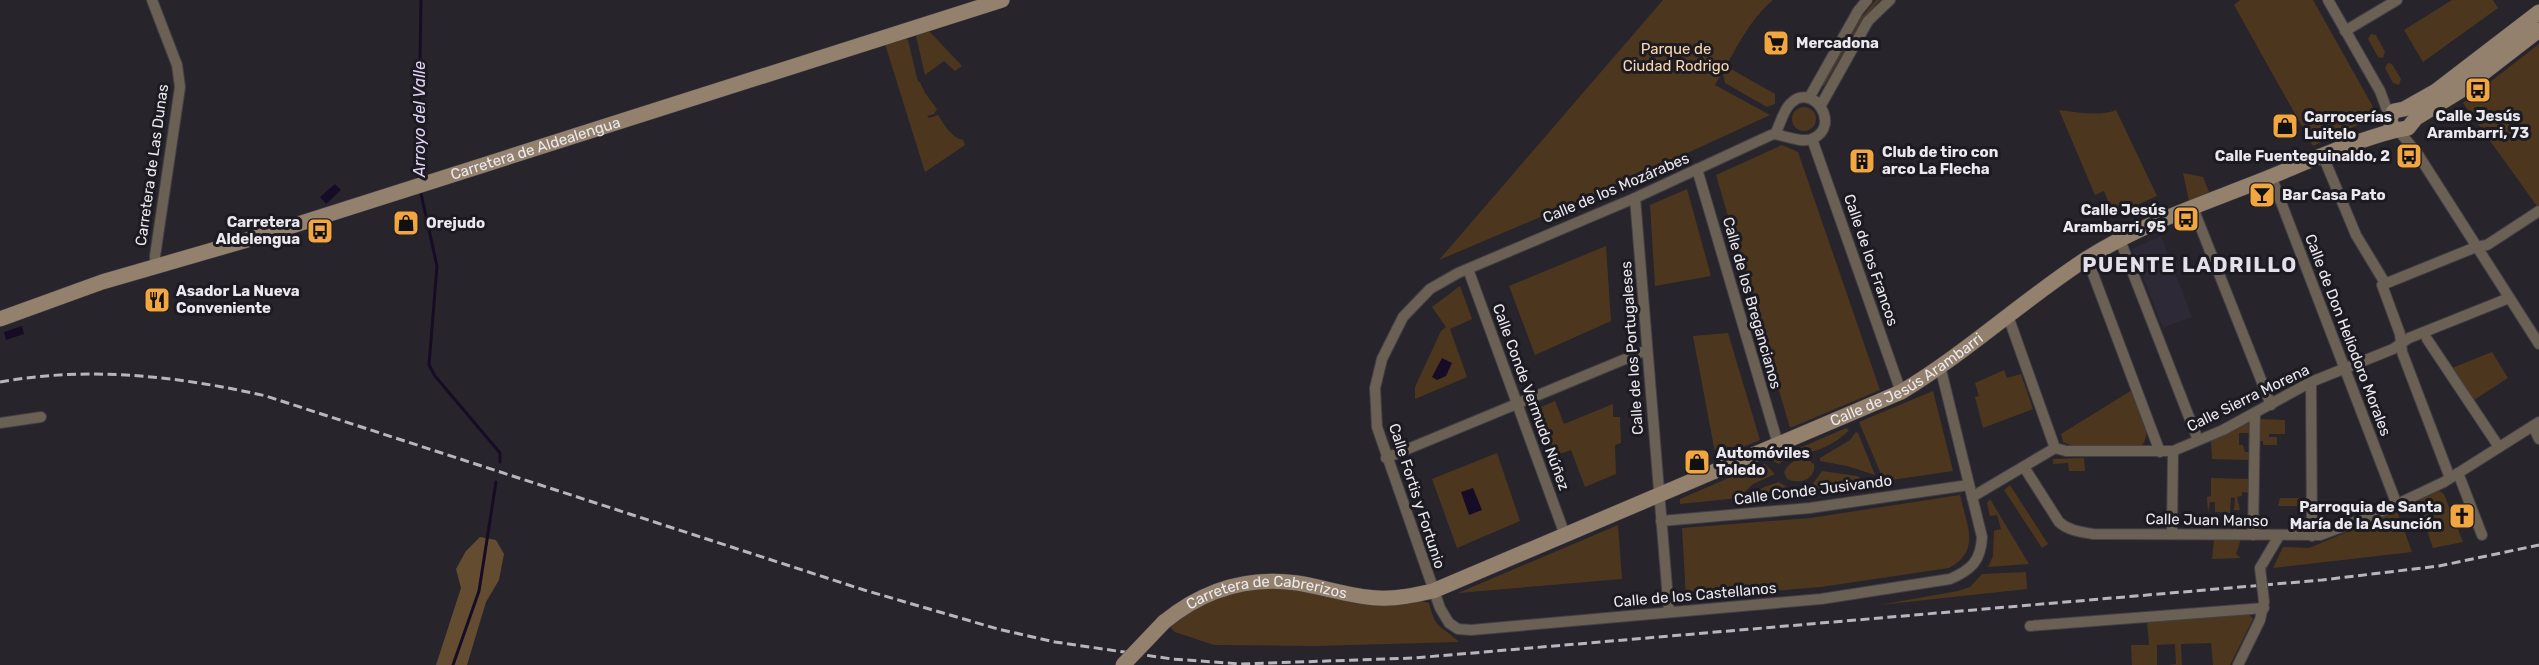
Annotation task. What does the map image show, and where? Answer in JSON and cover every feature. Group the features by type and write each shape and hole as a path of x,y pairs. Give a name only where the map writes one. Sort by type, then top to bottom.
{"main road":[{"name":"Carretera de Aldealengua","path":"0,319 61,296 399,193 1002,0"},
{"name":"Calle de Jesús Arambarri","path":"2400,121 2539,12"},
{"name":"Calle de Jesús Arambarri","path":"1433,591 1901,392 2087,258 2120,240 2193,208 2361,140 2460,91 2539,30"},
{"name":"Carretera de Cabrerizos","path":"1123,665 1164,622 1184,605 1212,592 1248,583 1297,583 1379,598 1433,591"}],"street":[{"name":"Carretera de Las Dunas","path":"152,0 177,65 180,87 155,256 156,267"},
{"path":"1809,98 1858,11 1867,0"},
{"path":"1821,105 1868,21 1890,0"},
{"path":"2328,0 2400,121 2411,145 2509,298 2538,338"},
{"path":"2345,31 2397,0"},
{"path":"1809,98 1821,105 1826,117 1825,124 1823,130 1812,139 1803,140 1775,134 1789,104 1795,100 1809,98"},
{"path":"1784,117 1786,129 1794,137"},
{"name":"Calle de los Mozárabes","path":"1468,268 1635,198 1775,134"},
{"name":"Calle de los Francos","path":"1812,139 1901,392"},
{"path":"2323,156 2356,235 2384,284 2402,352 2482,536"},
{"name":"Calle de los Bregancianos","path":"1697,169 1778,444"},
{"name":"Calle de Don Heliodoro Morales","path":"2271,177 2397,505"},
{"name":"Calle de los Portugaleses","path":"1635,198 1669,612"},
{"path":"2193,208 2271,405"},
{"path":"2384,284 2476,247 2487,245 2539,211"},
{"path":"2120,240 2199,440"},
{"path":"2087,258 2160,452"},
{"name":"Calle Conde Vermudo Núñez","path":"1468,268 1565,535"},
{"name":"Calle Fortis y Fortunio","path":"1433,591 1377,427 1375,388 1386,351 1402,317 1423,295 1468,268"},
{"name":"Calle Sierra Morena","path":"2055,448 2066,451 2173,451 2271,405 2311,382 2509,298"},
{"path":"1940,366 1972,497 2055,448 2008,316"},
{"path":"2427,339 2499,447"},
{"path":"1386,458 1647,350"},
{"path":"2311,382 2312,536"},
{"path":"2253,535 2255,413"},
{"path":"0,423 41,417"},
{"path":"2536,424 2539,439"},
{"name":"Calle Juan Manso","path":"2024,467 2059,522 2067,528 2093,534 2312,536 2397,505 2454,476 2536,424"},
{"path":"2142,452 2150,440 2150,429"},
{"path":"2172,534 2173,451"},
{"name":"Calle Conde Jusivando","path":"1661,521 1810,508 1969,485"},
{"name":"Calle de los Castellanos","path":"1433,591 1449,623 1458,629 1472,630 1821,599 1950,579 1964,573 1976,563 1982,549 1982,537 1972,497"},
{"path":"2238,665 2260,620 2264,604 2260,568 2279,536"},
{"path":"2031,626 2264,604"}],"shaded area":[{"path":"335,184 341,190 326,204 320,197"},
{"path":"2161,236 2192,317 2163,328 2132,249"},
{"path":"22,326 24,334 6,340 4,332"},
{"path":"1442,358 1452,363 1446,376 1437,380 1432,377"},
{"path":"1473,488 1482,510 1469,515 1461,492"},
{"path":"480,537 496,540 504,554 499,580 486,602 467,665 436,665 461,588 456,569 466,551"}],"green space":[{"name":"Parque de Ciudad Rodrigo","path":"1663,0 1773,0 1747,30 1715,85 1770,115 1644,173 1439,260"},
{"path":"1876,0 1880,0 1862,21 1824,86 1822,85 1859,20"},
{"path":"2240,0 2313,0 2372,105 2374,111 2371,119 2313,146 2234,5"},
{"path":"2452,0 2493,0 2498,8 2423,62 2404,30"},
{"path":"929,31 962,66 955,71 944,61 925,75 916,36"},
{"path":"2371,34 2376,35 2385,52 2383,58 2378,57 2368,39"},
{"path":"905,38 908,40 918,82 937,109 934,114 927,116 929,118 938,115 949,131 955,137 963,140 965,145 925,172 885,44"},
{"path":"2539,44 2539,209 2463,103"},
{"path":"2388,63 2392,64 2401,79 2399,85 2393,83 2385,68"},
{"path":"1731,69 1775,94 1775,104 1767,107 1725,83 1723,74"},
{"path":"1804,107 1812,111 1816,119 1812,127 1804,131 1796,127 1792,119 1796,111"},
{"path":"2059,110 2095,114 2116,110 2157,196 2114,215 2104,191 2095,195"},
{"path":"1782,145 1798,152 1880,390 1790,428 1716,175"},
{"path":"2183,173 2203,177 2209,192 2189,201"},
{"path":"1687,189 1711,276 1655,286 1650,205"},
{"path":"1606,246 1611,321 1535,355 1509,286"},
{"path":"1460,286 1472,319 1450,329 1467,377 1415,399 1415,387 1441,331 1446,327 1432,307"},
{"path":"1728,333 1760,440 1716,458 1693,336"},
{"path":"2492,352 2508,378 2474,400 2452,368"},
{"path":"2004,370 2007,378 2021,374 2033,409 1983,428 1975,397 1979,396 1975,383"},
{"path":"2132,390 2146,426 2142,445 2073,446 2063,442 2061,434"},
{"path":"1933,391 1953,471 1884,481 1859,422"},
{"path":"1555,401 1564,424 1613,404 1613,417 1620,417 1621,443 1615,445 1616,474 1585,487 1571,450 1551,457 1534,410"},
{"path":"2260,419 2285,420 2285,434 2269,434 2269,437 2277,437 2277,445 2263,445 2263,441 2260,441"},
{"path":"2250,422 2250,433 2239,433 2239,445 2243,445 2245,452 2250,452 2250,460 2212,459 2211,441"},
{"path":"1846,428 1849,430 1846,433 1826,447 1793,454 1779,464 1773,461 1774,459"},
{"path":"1856,432 1875,475 1847,466 1820,461 1820,458 1850,440"},
{"path":"1497,453 1520,521 1457,548 1432,479"},
{"path":"1805,458 1814,464 1810,477 1802,481 1787,479 1784,472 1788,466 1795,460"},
{"path":"2084,458 2085,471 2069,471 2068,463 2053,464 2053,459"},
{"path":"1765,464 1775,474 1753,484 1738,498 1680,504 1680,499"},
{"path":"1822,471 1857,476 1871,483 1812,492 1812,485"},
{"path":"2211,478 2250,479 2250,493 2242,492 2242,496 2237,497 2240,510 2234,510 2235,498 2231,497 2230,513 2215,512 2215,502 2210,502 2208,513 2207,497 2211,496"},
{"path":"1779,482 1790,489 1802,489 1804,492 1749,497 1764,487"},
{"path":"2010,485 2048,544 2042,548 2004,490"},
{"path":"2439,491 2444,494 2463,542 2433,548 2417,501"},
{"path":"1960,495 1968,527 1969,545 1959,561 1949,568 1821,587 1686,598 1682,528 1810,518"},
{"path":"2280,498 2307,498 2307,506 2278,506"},
{"path":"1990,499 2029,564 1988,567 1993,556 1994,531 2001,529 1997,515 1990,516 1987,503"},
{"path":"2397,511 2412,552 2273,568 2283,547 2309,548"},
{"path":"1618,525 1622,579 1458,593"},
{"path":"2214,539 2241,539 2236,554 2241,558 2212,559"},
{"path":"2026,572 2027,589 1879,605 1958,591 1970,587 1982,574"},
{"path":"1273,587 1429,603 1437,624 1459,642 1317,646 1214,645 1175,632 1168,625 1181,616 1227,594"},
{"path":"2248,613 2253,619 2230,665 2213,665 2211,643 2181,644 2182,665 2168,665 2176,664 2175,644 2157,645 2157,665 2132,665 2131,645 2149,645 2147,622"}],"waterway":[{"name":"Arroyo del Valle","path":"418,179 421,0"},
{"name":"Arroyo del Valle","path":"420,189 437,266 429,365 435,376 500,453 500,462"},
{"name":"Arroyo del Valle","path":"453,665 479,591 496,482"}],"railway":[{"path":"0,382 33,377 100,374 200,383 266,396 864,590 998,629 1055,642 1172,659 1241,664 1414,658 2322,580 2439,566 2539,545"}],"place":[{"name":"Mercadona","path":"1776,43"},
{"name":"Calle Jesús Arambarri, 73","path":"2478,90"},
{"name":"Carrocerías Luitelo","path":"2285,126"},
{"name":"Calle Fuenteguinaldo, 2","path":"2409,156"},
{"name":"Club de tiro con arco La Flecha","path":"1862,161"},
{"name":"Bar Casa Pato","path":"2262,195"},
{"name":"Calle Jesús Arambarri, 95","path":"2186,219"},
{"name":"Orejudo","path":"406,223"},
{"name":"Carretera Aldelengua","path":"320,231"},
{"name":"Asador La Nueva Conveniente","path":"157,300"},
{"name":"Automóviles Toledo","path":"1697,462"},
{"name":"Parroquia de Santa María de la Asunción","path":"2462,516"}],"district":[{"name":"PUENTE LADRILLO","path":"2190,264"}]}
